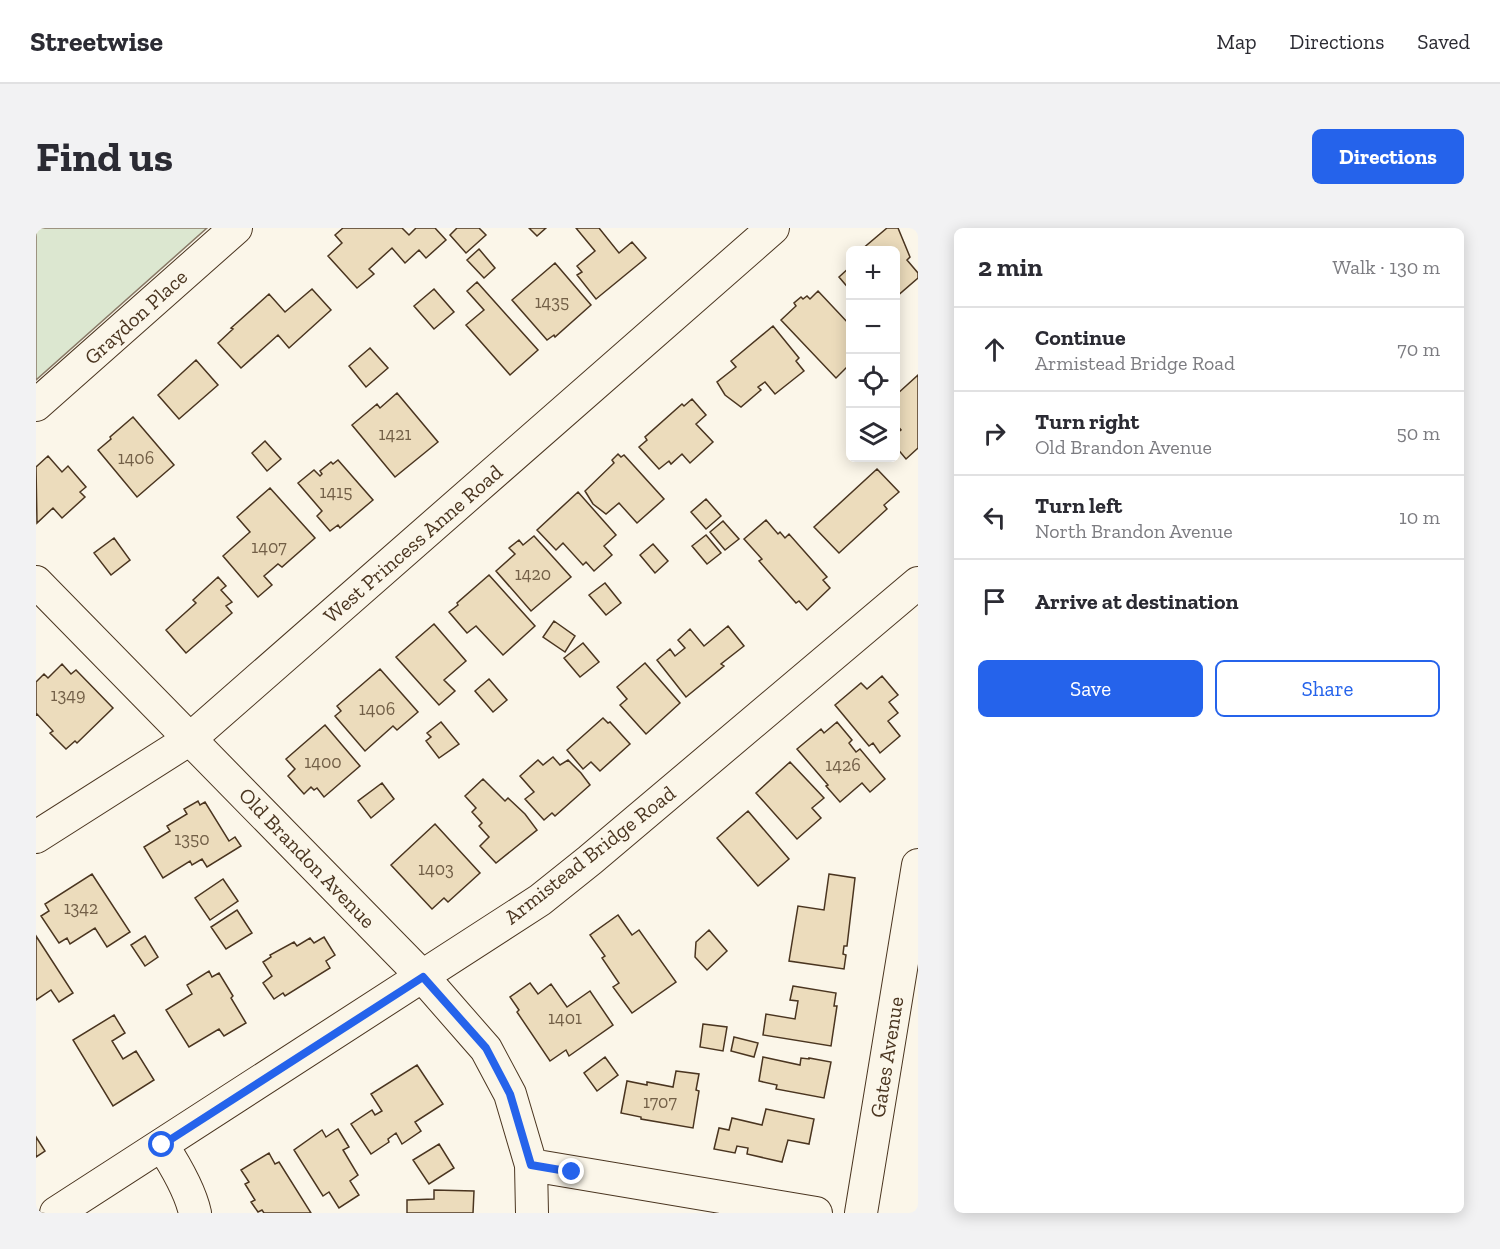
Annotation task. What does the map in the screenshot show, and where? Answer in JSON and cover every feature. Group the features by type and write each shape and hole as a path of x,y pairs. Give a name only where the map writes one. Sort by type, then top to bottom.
{"street":[{"name":"Graydon Place","path":"36,405 236,228"},
{"name":"West Princess Anne Road","path":"36,837 190,739 773,228"},
{"name":"Old Brandon Avenue","path":"36,582 423,977 486,1048 510,1094 531,1165 532,1213"},
{"name":"Armistead Bridge Road","path":"56,1213 540,900 590,861 918,583"},
{"name":"Gates Avenue","path":"861,1213 918,865"},
{"path":"162,1145 193,1203 195,1213"},
{"path":"531,1165 816,1213"}],"green space":[{"path":"36,228 207,228 36,380"}],"building":[{"path":"343,228 402,228 409,235 416,228 435,228 446,240 426,258 419,250 405,263 392,248 369,269 374,274 357,288 328,256 342,243 335,235"},
{"path":"457,228 479,228 486,235 466,253 450,235"},
{"path":"529,228 546,228 537,236"},
{"path":"576,228 599,228 619,253 632,242 646,258 596,299 577,275 582,272 577,266 595,251"},
{"path":"887,228 898,228 910,257 907,260 918,273 918,278 900,294 900,246 866,246"},
{"path":"479,249 495,268 484,278 467,260"},
{"path":"555,263 591,305 555,337 554,335 547,340 512,300"},
{"path":"846,271 846,285 839,277"},
{"path":"477,282 538,350 510,375 466,325 484,310 467,291"},
{"path":"312,289 331,310 289,348 278,335 241,368 218,343 233,329 231,328 269,294 285,312"},
{"path":"434,289 454,312 434,329 414,306"},
{"path":"818,291 846,321 846,368 836,378 781,320 796,306 794,303 801,297 803,299 807,296 810,299"},
{"path":"773,326 799,358 796,361 804,371 775,394 765,382 758,387 761,390 741,407 725,395 717,382 736,367 731,361"},
{"path":"370,348 388,368 366,387 349,366"},
{"path":"196,360 218,385 179,419 158,395"},
{"path":"918,375 918,448 906,459 900,452 900,391"},
{"path":"397,393 438,442 395,477 352,425 377,404 380,408"},
{"path":"692,399 706,415 696,424 713,442 690,463 682,454 671,464 669,461 659,469 639,447 647,440 645,437 682,404 684,406"},
{"path":"133,417 174,465 137,497 98,450"},
{"path":"265,441 281,459 267,471 252,453"},
{"path":"618,454 621,457 624,455 664,499 637,523 619,503 606,514 593,504 585,491 614,463 612,460"},
{"path":"48,456 62,472 68,466 86,487 80,492 85,497 62,518 53,508 37,523 36,467"},
{"path":"338,460 373,500 340,528 338,525 330,531 317,516 322,511 298,483 314,470 320,476 322,474 320,471 331,462 333,464"},
{"path":"877,469 899,492 884,505 887,509 839,553 814,527"},
{"path":"270,488 315,538 282,567 278,564 264,576 272,585 258,597 223,556 250,532 237,517"},
{"path":"578,492 616,535 604,546 612,555 594,571 586,562 583,565 563,543 556,550 537,530"},
{"path":"706,499 721,516 706,529 691,512"},
{"path":"766,520 778,534 780,532 785,538 789,534 827,577 823,580 830,588 807,610 799,601 796,603 759,561 762,559 744,539"},
{"path":"723,521 739,539 725,550 710,532"},
{"path":"706,535 721,553 707,564 692,546"},
{"path":"534,536 571,577 531,611 496,571 515,554 509,548 519,540 523,545"},
{"path":"114,538 130,560 111,575 94,553"},
{"path":"653,544 668,561 655,573 640,555"},
{"path":"489,575 535,626 503,655 476,626 467,633 449,612"},
{"path":"218,577 226,586 221,590 232,602 226,606 232,613 186,653 166,630 196,603 193,600"},
{"path":"605,583 621,603 606,615 589,595"},
{"path":"554,621 575,636 565,652 543,637"},
{"path":"434,624 466,661 444,680 455,691 439,705 396,657"},
{"path":"728,626 744,646 721,664 724,666 686,697 657,660 670,649 675,656 685,648 678,640 690,629 704,646"},
{"path":"583,643 599,662 580,677 564,658"},
{"path":"645,663 680,703 646,734 620,705 627,699 617,687"},
{"path":"62,664 71,674 76,670 113,708 77,743 75,741 66,749 50,733 53,731 36,715 36,682 44,674 48,678"},
{"path":"380,669 418,712 397,730 393,726 365,751 335,716 341,711 337,706"},
{"path":"882,676 898,695 889,702 898,713 888,721 900,736 880,753 873,743 869,746 835,705 861,683 867,689"},
{"path":"489,679 507,700 493,712 475,691"},
{"path":"603,718 608,723 610,722 630,744 600,771 591,762 583,769 567,750"},
{"path":"441,722 459,744 439,758 426,741 431,737 427,733"},
{"path":"837,722 852,740 849,743 856,752 860,749 885,779 870,792 862,783 840,802 797,749 821,729 824,733"},
{"path":"325,725 360,766 324,797 317,788 314,790 311,787 304,794 288,776 295,769 286,759"},
{"path":"553,757 560,765 568,760 590,785 555,816 552,813 544,820 525,799 534,792 520,776 538,760 543,765"},
{"path":"790,762 824,798 812,808 821,818 797,839 756,793"},
{"path":"483,779 505,801 508,798 525,814 537,830 496,863 480,846 489,837 479,826 482,823 472,812 476,808 465,796"},
{"path":"382,783 394,799 371,818 358,801"},
{"path":"198,801 200,805 205,802 229,841 235,837 241,846 207,867 202,859 192,865 190,861 163,878 144,847 170,831 167,826 187,814 184,809"},
{"path":"748,811 789,859 758,886 717,838"},
{"path":"435,824 480,873 448,902 444,898 432,909 391,865"},
{"path":"92,874 130,932 107,947 95,928 70,944 67,938 59,943 41,916 49,911 45,904"},
{"path":"829,874 855,878 847,946 844,946 843,954 846,955 844,969 789,961 798,906 824,910"},
{"path":"223,879 238,901 210,920 195,898"},
{"path":"237,910 252,933 226,949 211,927"},
{"path":"618,915 632,935 639,930 676,982 632,1013 613,987 619,983 602,958 605,956 590,935"},
{"path":"709,930 727,951 707,970 695,957 696,942"},
{"path":"36,936 73,993 59,1002 51,990 36,1000"},
{"path":"145,936 158,957 145,966 131,945"},
{"path":"324,937 335,955 326,961 330,968 285,996 283,993 274,999 263,983 272,976 263,962 271,957 270,955 294,942 297,946 310,938 314,943"},
{"path":"209,971 212,977 219,973 246,1023 224,1036 219,1029 189,1047 166,1010 192,994 187,985"},
{"path":"530,983 538,994 551,984 567,1007 590,991 613,1025 569,1056 566,1050 550,1061 517,1012 519,1010 510,997"},
{"path":"793,986 836,993 834,1006 837,1006 831,1046 763,1035 766,1014 795,1019 798,1001 790,1000"},
{"path":"114,1015 125,1033 112,1041 123,1059 136,1051 154,1080 113,1106 73,1040"},
{"path":"703,1024 727,1027 723,1051 700,1047"},
{"path":"734,1037 758,1043 754,1057 731,1051"},
{"path":"605,1057 618,1075 597,1091 584,1073"},
{"path":"763,1057 800,1065 801,1058 831,1062 824,1098 776,1089 777,1085 759,1081"},
{"path":"417,1065 443,1104 415,1122 421,1131 402,1144 396,1133 388,1139 389,1142 371,1154 351,1124 372,1110 375,1115 382,1111 371,1094"},
{"path":"676,1071 699,1074 696,1090 699,1091 693,1128 621,1113 627,1081 673,1087"},
{"path":"766,1109 814,1119 809,1144 788,1140 782,1162 747,1154 748,1148 737,1146 735,1153 714,1149 719,1128 729,1130 732,1118 762,1125"},
{"path":"338,1129 349,1147 343,1150 358,1175 350,1181 359,1195 339,1208 329,1192 323,1196 294,1150 322,1130 326,1137"},
{"path":"36,1137 45,1151 36,1157"},
{"path":"439,1144 454,1168 429,1184 413,1160"},
{"path":"269,1153 275,1164 279,1162 311,1213 264,1213 262,1210 258,1212 251,1202 255,1200 245,1184 249,1182 241,1170"},
{"path":"434,1190 474,1191 473,1213 407,1213 407,1200 434,1199"}],"route":[{"path":"162,1145 423,977 486,1048 510,1094 531,1165 572,1172"}]}
